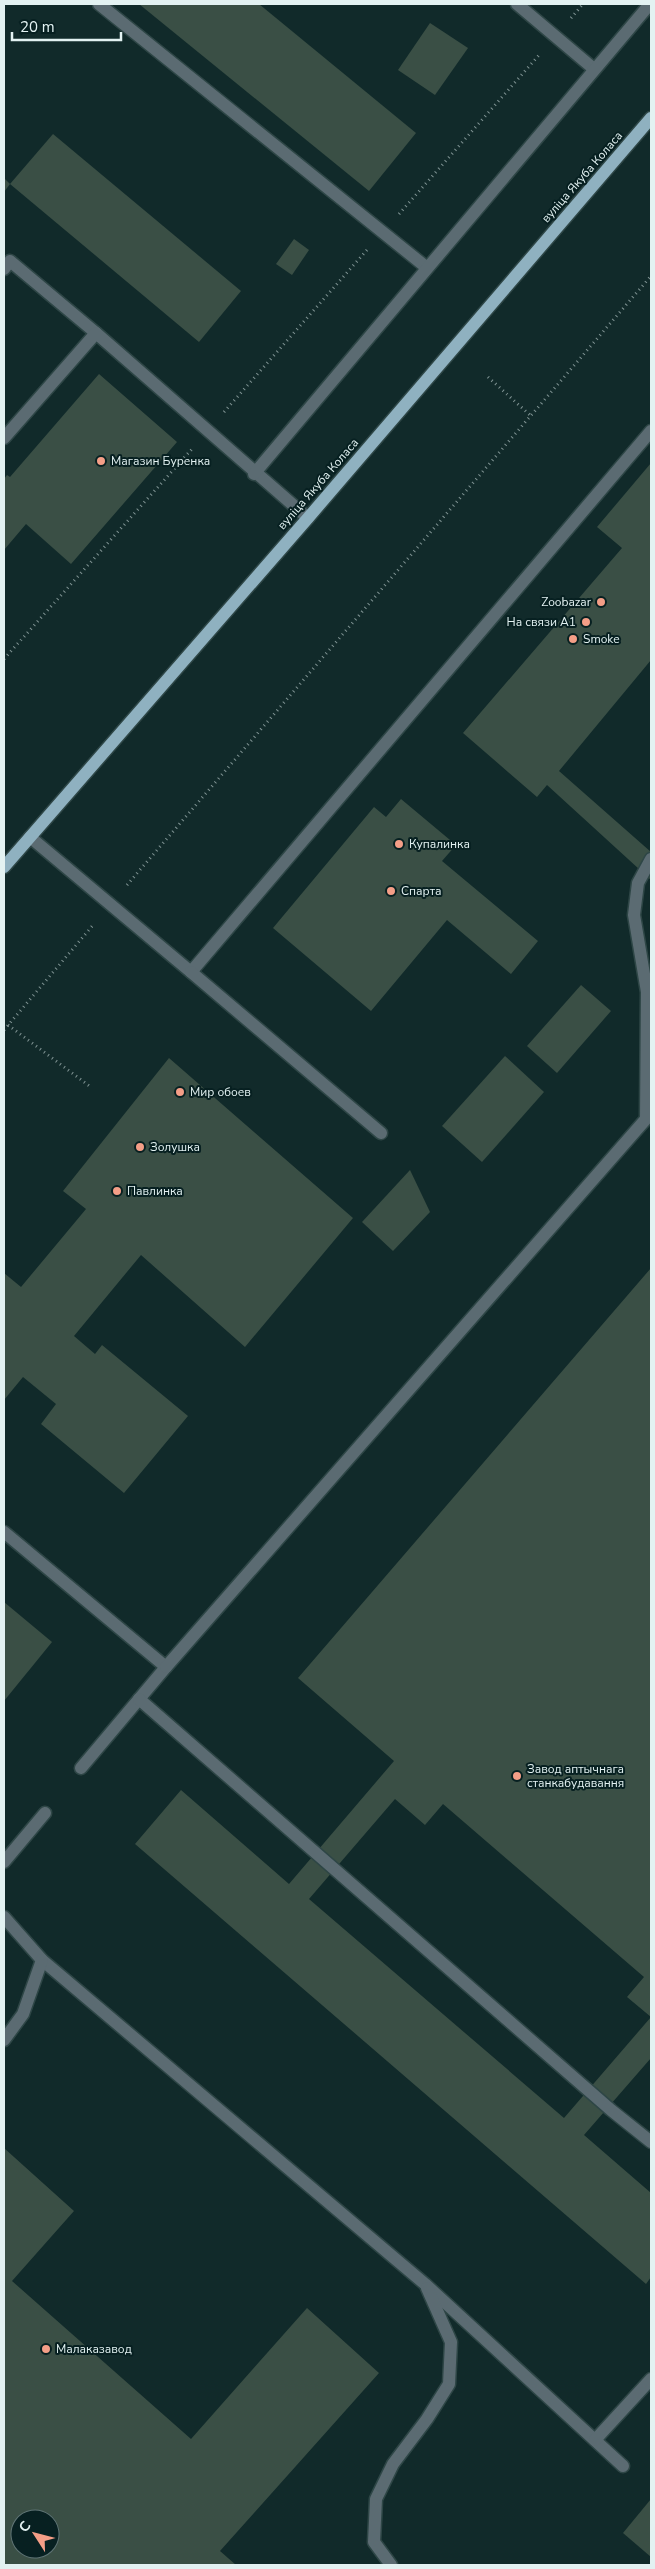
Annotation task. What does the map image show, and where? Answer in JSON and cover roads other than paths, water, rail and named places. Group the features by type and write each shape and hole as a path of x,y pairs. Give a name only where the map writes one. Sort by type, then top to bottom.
{"main road":[{"name":"вуліца Якуба Коласа","path":"4,867 308,518 651,118"}],"street":[{"path":"98,4 382,234 426,267"},
{"path":"517,4 594,69"},
{"path":"254,474 426,267 650,4"},
{"path":"4,269 10,261 96,333 254,474 308,518"},
{"path":"4,438 96,333"},
{"path":"191,972 651,431"},
{"path":"30,837 381,1133"},
{"path":"81,1768 166,1667 646,1118 647,992 634,915 638,883 651,859"},
{"path":"4,1532 166,1667"},
{"path":"139,1699 651,2142"},
{"path":"4,1862 45,1813"},
{"path":"4,1917 42,1960 424,2284 623,2466"},
{"path":"4,2040 23,2014 42,1960"},
{"path":"391,2565 374,2542 376,2499 393,2464 428,2419 449,2384 451,2342 424,2284"},
{"path":"595,2440 651,2379"}],"place":[{"name":"Магазин Буренка","path":"101,461"},
{"name":"Zoobazar","path":"601,602"},
{"name":"На связи А1","path":"586,622"},
{"name":"Smoke","path":"573,639"},
{"name":"Купалинка","path":"399,844"},
{"name":"Спарта","path":"391,891"},
{"name":"Мир обоев","path":"180,1092"},
{"name":"Золушка","path":"140,1147"},
{"name":"Павлинка","path":"117,1191"},
{"name":"Завод аптычнага станкабудавання","path":"517,1776"},
{"name":"Малаказавод","path":"46,2349"}]}
